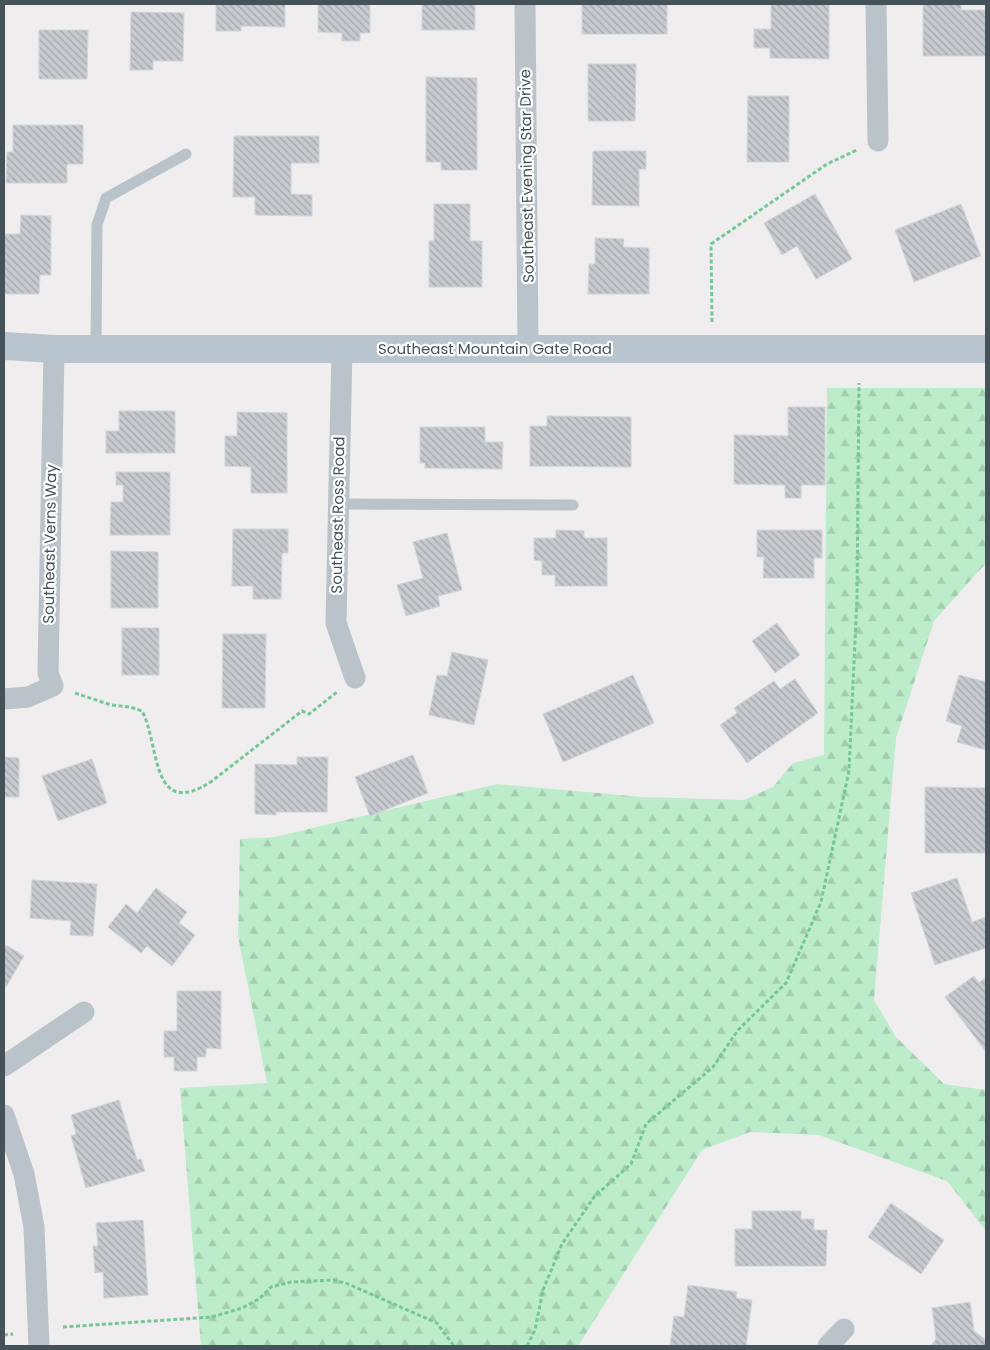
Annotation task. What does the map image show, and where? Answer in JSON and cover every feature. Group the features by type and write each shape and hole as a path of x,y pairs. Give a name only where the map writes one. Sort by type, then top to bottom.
{"street":[{"name":"Southeast Evening Star Drive","path":"525,4 528,349"},
{"path":"876,4 878,141"},
{"name":"Southeast Mountain Gate Road","path":"4,346 54,349 986,349"},
{"name":"Southeast Verns Way","path":"53,686 48,673 48,666 54,349"},
{"name":"Southeast Ross Road","path":"342,349 336,623 354,678"},
{"path":"4,700 28,697 53,686"},
{"path":"4,1066 84,1012"},
{"path":"4,1115 24,1174 34,1227 39,1346"},
{"path":"828,1346 844,1329"}],"lane":[{"path":"96,349 97,225 106,198 186,154"},
{"path":"338,504 573,505"}],"path":[{"path":"693,350 712,324 711,244 827,164 878,141"},
{"path":"527,1346 534,1330 543,1290 562,1244 594,1197 631,1164 646,1124 713,1067 738,1030 786,983 821,902 849,771 857,597 859,383"},
{"path":"53,686 111,704 142,711 161,776 170,788 178,792 189,792 197,790 212,781 302,711 309,714 354,678"},
{"path":"63,1327 212,1317 242,1308 259,1299 271,1288 291,1282 334,1280 348,1284 437,1323 454,1346"},
{"path":"4,1335 12,1334"}],"green space":[{"path":"827,388 986,388 986,563 934,621 896,738 874,1000 896,1037 944,1084 986,1090 986,1231 947,1181 819,1135 750,1132 702,1150 578,1346 201,1346 180,1088 267,1083 238,936 240,839 275,837 497,784 642,797 744,800 773,787 793,763 824,755"}],"building":[{"path":"216,4 285,4 285,27 241,26 241,31 216,31"},
{"path":"318,4 370,4 370,33 360,33 360,41 342,41 342,33 318,32"},
{"path":"422,4 475,4 475,30 422,30"},
{"path":"582,4 667,4 667,34 582,34"},
{"path":"771,4 829,4 829,59 770,58 770,48 754,48 754,29 771,29"},
{"path":"923,4 961,4 961,10 986,10 986,56 923,56"},
{"path":"131,12 184,13 183,61 153,61 153,70 130,70"},
{"path":"39,30 88,30 87,79 39,79"},
{"path":"588,64 636,64 635,121 588,121"},
{"path":"426,77 477,78 477,170 441,170 441,162 426,162"},
{"path":"748,96 789,96 789,162 747,162"},
{"path":"13,125 83,125 83,164 67,164 67,183 6,183 7,152 13,152"},
{"path":"234,136 319,136 319,163 291,163 291,194 312,195 312,216 255,215 255,197 233,197"},
{"path":"593,151 646,151 646,169 639,169 639,206 592,205"},
{"path":"815,194 852,259 816,279 797,246 782,255 764,223"},
{"path":"434,204 470,204 470,241 482,241 482,287 429,287 429,241 434,241"},
{"path":"961,204 981,256 914,282 895,230"},
{"path":"21,215 51,216 51,275 40,275 39,294 4,294 4,234 20,234"},
{"path":"595,238 624,239 623,247 649,248 649,294 588,294 589,264 595,264"},
{"path":"788,407 825,407 825,485 801,485 801,498 785,498 785,485 734,484 734,435 788,436"},
{"path":"119,411 175,411 175,453 106,453 106,431 119,431"},
{"path":"237,412 287,413 287,493 251,493 251,467 225,466 225,436 237,436"},
{"path":"547,416 631,417 631,467 530,466 530,426 547,426"},
{"path":"420,427 485,427 485,442 503,442 502,469 425,468 425,463 420,463"},
{"path":"116,472 170,472 170,535 110,535 111,502 123,502 123,485 116,485"},
{"path":"233,529 288,529 288,553 282,553 281,599 253,599 253,586 232,586"},
{"path":"556,530 584,531 584,538 607,538 607,586 555,586 555,575 542,575 542,561 534,560 534,538 556,538"},
{"path":"757,530 822,530 822,558 814,558 814,578 763,578 764,557 757,557"},
{"path":"447,533 462,590 438,596 440,606 406,616 397,585 423,578 413,542"},
{"path":"111,551 158,552 158,608 111,608"},
{"path":"777,623 800,655 775,673 752,641"},
{"path":"122,628 159,628 159,675 122,675"},
{"path":"223,634 266,634 265,708 222,708"},
{"path":"452,652 488,660 474,725 429,715 437,675 447,676"},
{"path":"633,675 654,723 563,762 543,714"},
{"path":"959,675 986,682 986,750 957,742 962,726 946,721"},
{"path":"795,679 818,713 747,763 720,725 737,713 734,708 774,681 780,689"},
{"path":"413,755 428,793 370,816 355,777"},
{"path":"4,757 19,758 19,797 4,797"},
{"path":"297,757 328,757 327,812 276,812 276,815 255,814 255,764 297,765"},
{"path":"92,759 107,803 58,821 42,776"},
{"path":"925,787 986,788 986,853 925,853"},
{"path":"957,878 972,922 986,917 986,948 935,965 911,893"},
{"path":"32,880 97,884 93,936 70,935 71,921 30,918"},
{"path":"156,888 187,912 179,923 195,935 172,966 147,946 141,953 108,927 126,904 137,913"},
{"path":"4,944 24,956 6,987 4,985"},
{"path":"974,976 979,983 986,977 986,1052 945,997"},
{"path":"177,991 221,991 221,1049 206,1048 206,1057 197,1057 197,1071 174,1071 174,1057 164,1057 164,1031 177,1031"},
{"path":"119,1100 137,1160 141,1159 145,1171 86,1188 71,1136 76,1134 71,1115"},
{"path":"891,1203 944,1240 921,1274 868,1237"},
{"path":"752,1211 801,1211 801,1219 814,1219 814,1230 827,1230 826,1266 735,1266 735,1229 752,1229"},
{"path":"143,1220 148,1295 104,1298 103,1272 95,1273 93,1246 98,1246 96,1223"},
{"path":"688,1285 737,1292 736,1298 752,1300 746,1346 670,1346 674,1316 684,1317"},
{"path":"970,1302 974,1331 986,1340 986,1346 931,1346 936,1339 932,1308"}]}
